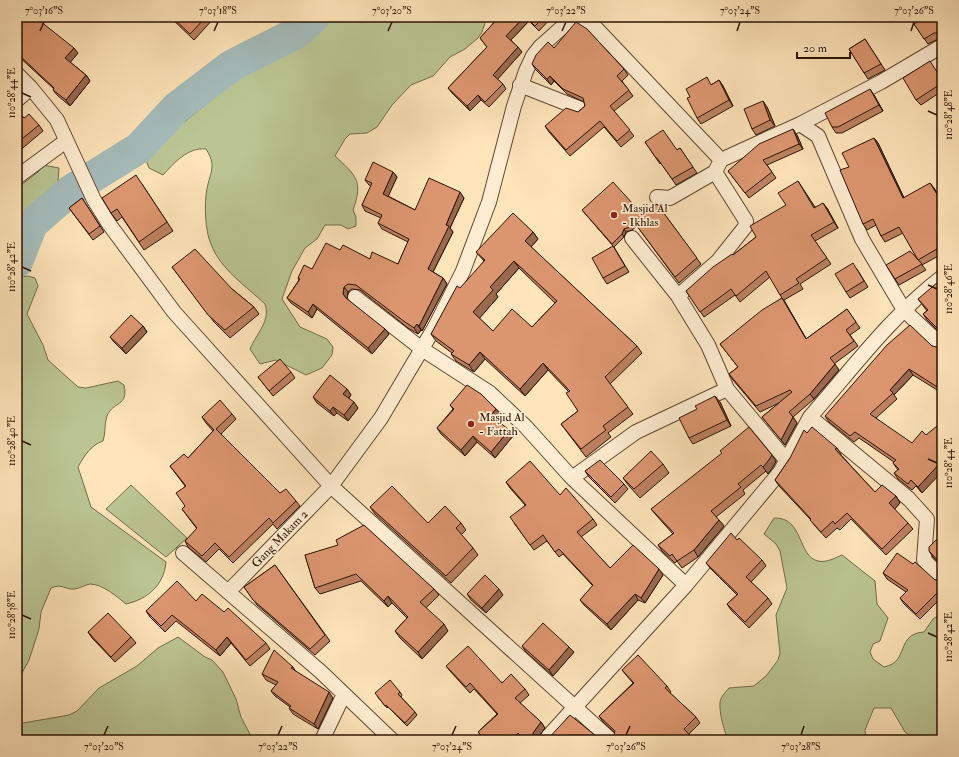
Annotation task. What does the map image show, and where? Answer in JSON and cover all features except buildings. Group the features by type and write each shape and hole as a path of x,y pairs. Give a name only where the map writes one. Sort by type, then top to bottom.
{"street":[{"name":"Gang Makam 2","path":"228,592 331,486 381,418 454,291 489,202 520,85 533,56 567,23 575,18"},
{"path":"575,18 584,20 594,26 718,166 745,220 745,227 718,261 678,296"},
{"path":"657,197 670,198 718,166 881,82 942,46"},
{"path":"17,74 56,120 94,200 109,224 174,312 331,486 611,740"},
{"path":"520,85 581,108"},
{"path":"17,100 30,88"},
{"path":"800,124 818,136 862,239 904,310 942,346"},
{"path":"17,177 66,141"},
{"path":"632,238 678,296 708,345 727,389 787,461"},
{"path":"545,740 574,706 686,585 758,499 787,461 810,417 872,344 924,290 942,277"},
{"path":"355,297 422,349 490,393 526,427 572,478 686,585"},
{"path":"572,478 636,432 727,389"},
{"path":"810,417 910,499 927,519 924,560 942,578"},
{"path":"183,553 321,672 392,740"},
{"path":"322,740 344,694"}],"green space":[{"path":"335,17 484,17 486,20 482,32 478,38 465,49 450,57 433,76 411,85 392,105 377,127 367,133 350,134 345,139 335,156 348,168 356,179 358,192 353,210 356,217 356,226 348,229 341,225 325,225 317,239 305,248 292,271 282,299 300,327 327,339 333,347 332,355 322,368 306,375 276,360 260,364 250,349 266,316 265,304 227,269 215,253 211,244 207,232 205,209 206,195 212,165 206,149 199,149 187,153 163,175 149,168 146,160 147,152 151,144 179,126 214,98 225,85 265,57 280,49 296,47"},
{"path":"43,165 59,168 58,182 29,217 17,237 17,188 38,172"},
{"path":"28,276 35,278 38,286 27,314 43,345 48,360 78,387 86,388 118,381 124,385 125,392 122,401 110,411 107,416 103,441 91,448 78,467 91,507 166,562 162,578 154,590 141,599 126,604 110,591 100,586 90,584 75,589 68,589 61,586 51,588 41,612 39,629 29,660 17,682 17,281 20,277"},
{"path":"131,485 187,538 166,557 106,509"},
{"path":"774,518 784,519 791,524 796,530 806,552 811,558 818,561 824,561 842,555 875,581 877,604 888,618 880,641 873,644 870,652 873,659 884,667 897,660 909,638 915,634 924,632 933,619 942,613 942,740 915,740 905,732 891,708 874,708 865,730 866,740 728,740 720,711 722,696 729,688 754,686 767,675 778,660 780,653 776,615 787,588 780,551 776,544 764,534"},
{"path":"178,637 205,657 212,660 223,672 236,699 241,717 253,740 17,740 17,719 23,723 69,715 77,711 99,688 137,666 158,648"}],"waterway":[{"path":"17,262 32,224 70,191 139,148 176,108 231,66 296,33 314,17"}],"place":[{"name":"Masjid Al - Ikhlas","path":"614,215"},
{"name":"Masjid Al - Fattah","path":"471,424"}]}
